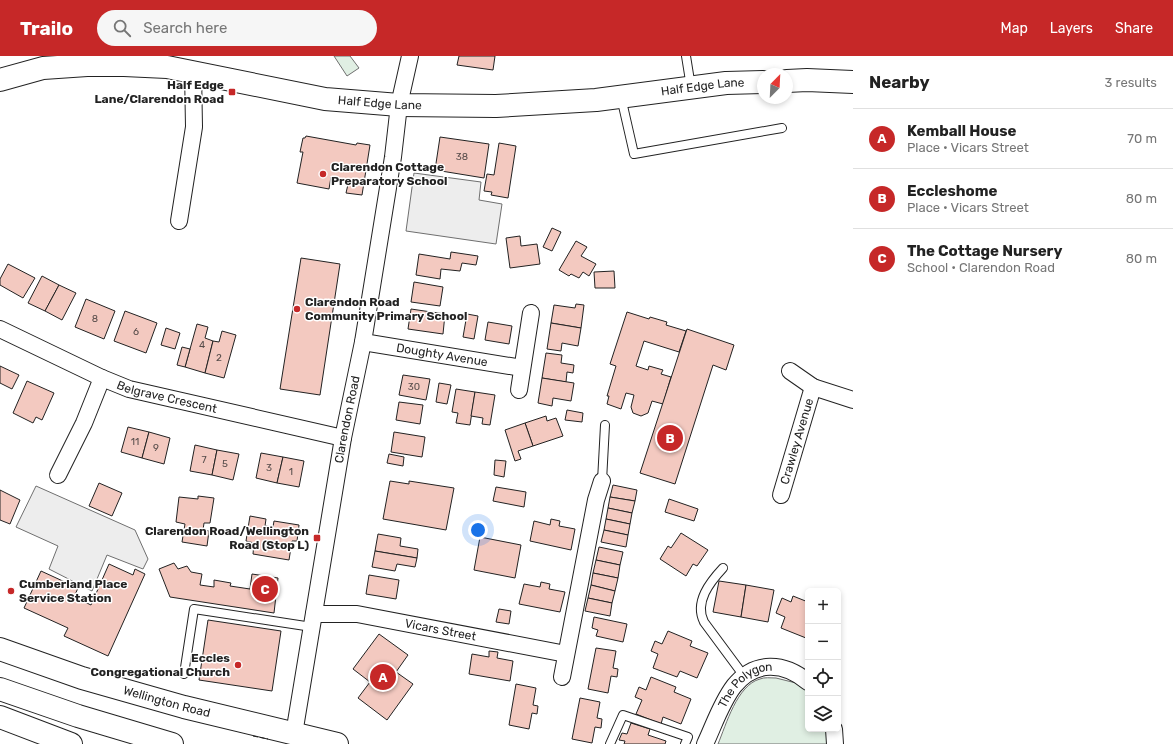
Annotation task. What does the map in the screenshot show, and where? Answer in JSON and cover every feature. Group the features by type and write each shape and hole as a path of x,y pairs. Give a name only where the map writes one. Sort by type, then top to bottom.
{"main road":[{"name":"Half Edge Lane","path":"0,80 43,62 87,65 167,67 193,71 325,99 399,105 496,106 596,100 726,83 757,82"},
{"path":"793,81 853,82"},
{"name":"Wellington Road","path":"0,649 82,678 184,707 337,744"},
{"path":"0,689 78,716 172,744"},
{"path":"0,717 71,744"}],"street":[{"name":"Clarendon Road","path":"294,734 343,438 363,342 393,157 399,105 410,56"},
{"path":"179,221 194,128 193,71"},
{"path":"519,390 531,313"},
{"name":"Belgrave Crescent","path":"0,329 102,378 129,389 343,438"},
{"name":"Doughty Avenue","path":"363,342 522,368"},
{"path":"790,371 813,387 853,400"},
{"path":"58,475 84,423 102,378"},
{"name":"Crawley Avenue","path":"781,495 813,387"},
{"path":"562,677 596,500 602,480"},
{"name":"Vicars Street","path":"313,621 357,614 566,654"},
{"name":"The Polygon","path":"705,744 724,701 734,686 744,676 761,668 775,666 787,669 805,680"},
{"path":"834,732 835,744"}],"lane":[{"path":"686,56 691,88"},
{"path":"621,97 634,154 782,128"},
{"path":"602,480 605,425"},
{"path":"723,568 713,578 707,588 700,608 701,616 744,676"},
{"path":"184,674 194,609 313,621"},
{"path":"610,744 623,715 688,737 685,744"}],"green space":[{"path":"334,56 350,56 359,68 347,76"},
{"path":"762,678 776,678 796,683 805,690 805,732 829,732 829,744 718,744 733,707 739,697 752,683"}],"shaded area":[{"path":"414,173 481,182 479,200 502,204 496,244 406,231"},
{"path":"36,486 135,530 148,559 143,569 107,555 92,591 49,569 58,546 16,527"}],"building":[{"path":"459,56 495,56 493,70 457,65"},
{"path":"306,136 356,145 357,143 370,145 362,195 346,193 349,180 331,177 329,189 297,183 303,152 300,152 303,138"},
{"path":"440,137 489,144 484,178 435,170"},
{"path":"499,143 516,146 508,198 491,195 492,192 484,191 487,174 494,175"},
{"path":"552,228 561,232 552,251 543,247"},
{"path":"520,236 521,246 537,244 540,264 510,268 506,238"},
{"path":"576,241 587,247 581,256 596,264 589,276 583,272 579,278 571,274 569,276 559,270"},
{"path":"451,252 478,256 476,265 462,263 460,271 441,269 440,279 416,275 419,254 450,259"},
{"path":"301,258 340,264 320,395 280,389"},
{"path":"8,264 35,278 23,298 0,285 0,279"},
{"path":"614,271 615,288 595,288 594,272"},
{"path":"42,276 59,285 45,311 28,303"},
{"path":"414,282 443,287 440,306 411,302"},
{"path":"59,285 76,293 62,320 45,311"},
{"path":"86,299 115,311 104,339 75,327"},
{"path":"576,304 584,305 581,328 551,323 554,305 575,308"},
{"path":"411,309 445,314 443,334 408,329"},
{"path":"125,311 157,323 146,353 114,341"},
{"path":"627,312 649,319 650,317 667,322 666,325 686,331 679,352 644,341 636,366 648,370 649,366 663,370 661,374 671,377 663,404 652,401 648,413 641,416 633,413 631,407 634,395 626,393 621,409 607,404 609,396 607,396 616,366 610,364"},
{"path":"467,314 478,316 474,339 463,337"},
{"path":"488,322 512,326 509,344 485,340"},
{"path":"551,323 581,328 578,346 562,343 561,351 547,349"},
{"path":"197,324 208,327 205,338 213,341 205,373 185,367"},
{"path":"166,328 180,333 175,349 161,345"},
{"path":"687,329 734,345 726,370 713,365 675,484 640,473"},
{"path":"222,331 236,335 224,378 205,373 213,341 219,342"},
{"path":"182,347 190,349 185,367 177,365"},
{"path":"546,353 562,355 561,363 574,365 573,373 567,372 566,382 542,378"},
{"path":"0,366 19,375 12,389 0,383"},
{"path":"403,375 430,379 426,400 399,395"},
{"path":"542,378 574,383 571,401 553,398 552,406 538,403"},
{"path":"27,381 54,393 42,420 36,417 33,423 13,413"},
{"path":"439,383 451,385 447,404 436,402"},
{"path":"456,389 475,392 470,425 456,423 458,413 452,412"},
{"path":"475,392 495,395 490,425 482,424 483,418 471,416"},
{"path":"399,402 423,405 420,424 396,420"},
{"path":"567,410 583,413 582,422 565,420"},
{"path":"546,416 547,421 556,418 563,436 533,446 525,423"},
{"path":"525,423 533,446 518,451 521,459 515,461 505,430"},
{"path":"128,427 149,432 142,458 121,452"},
{"path":"149,432 170,438 164,464 142,458"},
{"path":"394,432 425,437 422,457 391,452"},
{"path":"195,445 217,450 212,475 190,471"},
{"path":"217,450 239,454 233,480 212,475"},
{"path":"261,453 283,457 277,483 256,478"},
{"path":"389,454 404,457 403,466 387,463"},
{"path":"283,457 304,461 299,487 277,483"},
{"path":"495,460 506,461 504,477 494,475"},
{"path":"390,481 409,484 409,481 454,488 446,530 383,519"},
{"path":"99,483 122,493 112,516 89,506"},
{"path":"613,485 637,490 635,501 610,497"},
{"path":"496,487 526,492 524,507 493,501"},
{"path":"0,490 20,500 10,524 0,520"},
{"path":"198,496 214,498 210,523 204,523 203,530 209,531 207,546 182,542 185,524 176,522 179,497 198,499"},
{"path":"610,497 635,501 632,513 608,508"},
{"path":"669,499 698,509 694,521 665,512"},
{"path":"608,508 632,513 630,524 606,519"},
{"path":"250,516 266,519 265,526 273,527 274,521 299,525 297,541 292,541 289,560 253,554 254,543 246,541"},
{"path":"551,519 560,521 559,526 575,529 571,550 530,541 534,521 550,525"},
{"path":"606,519 630,524 628,535 604,530"},
{"path":"604,530 628,535 626,547 601,542"},
{"path":"681,533 708,550 697,566 693,564 686,576 660,559 668,546 671,548"},
{"path":"378,534 401,538 400,546 418,549 417,558 375,551"},
{"path":"480,537 521,545 515,578 474,570"},
{"path":"599,547 623,552 620,565 596,560"},
{"path":"375,551 417,558 415,567 397,564 395,571 372,567"},
{"path":"596,560 620,565 618,578 593,573"},
{"path":"174,563 178,569 187,566 191,572 202,574 200,585 214,587 214,580 231,583 230,586 250,589 252,574 278,578 274,613 170,597 159,569"},
{"path":"109,564 133,575 135,569 145,574 108,656 64,636 68,628 24,608 41,571 78,588 74,597 91,605"},
{"path":"593,573 618,578 615,591 591,585"},
{"path":"369,575 399,580 396,599 366,594"},
{"path":"719,581 746,585 741,617 713,612"},
{"path":"541,582 550,584 549,589 565,592 560,612 519,604 524,584 540,587"},
{"path":"591,585 615,591 612,603 588,598"},
{"path":"746,585 774,590 768,622 741,617"},
{"path":"793,596 805,601 805,638 781,628 785,617 776,613 782,598 791,602"},
{"path":"588,598 612,603 610,616 585,611"},
{"path":"499,609 511,611 509,624 496,622"},
{"path":"594,617 627,624 623,642 596,636 598,630 592,628"},
{"path":"208,620 281,631 272,691 199,680"},
{"path":"668,631 692,641 690,646 708,653 697,678 680,671 677,677 653,668 658,654 651,651 655,641 662,644"},
{"path":"379,634 408,655 396,672 413,684 387,720 358,698 370,682 353,669"},
{"path":"596,648 616,651 613,668 618,669 617,677 611,676 608,693 588,689"},
{"path":"489,651 498,652 497,658 513,661 510,681 469,674 472,654 489,657"},
{"path":"651,677 676,687 674,692 691,699 681,724 663,717 661,724 636,714 642,700 635,697 639,687 646,690"},
{"path":"516,684 536,688 533,705 538,706 537,714 532,713 529,729 509,725"},
{"path":"580,698 600,702 597,718 602,719 601,728 595,727 592,743 572,739"},
{"path":"631,723 650,729 648,735 666,741 665,744 624,744 625,741 619,740 622,733 627,734"}],"fence":[{"path":"253,736 268,739"}],"place":[{"name":"Half Edge Lane/Clarendon Road","path":"232,92"},
{"name":"Clarendon Cottage Preparatory School","path":"323,174"},
{"name":"Clarendon Road Community Primary School","path":"297,309"},
{"name":"Eccleshome","path":"670,438"},
{"name":"Clarendon Road/Wellington Road (Stop L)","path":"317,538"},
{"name":"The Cottage Nursery","path":"265,589"},
{"name":"Cumberland Place Service Station","path":"11,591"},
{"name":"Eccles Congregational Church","path":"238,665"},
{"name":"Kemball House","path":"383,677"}]}
